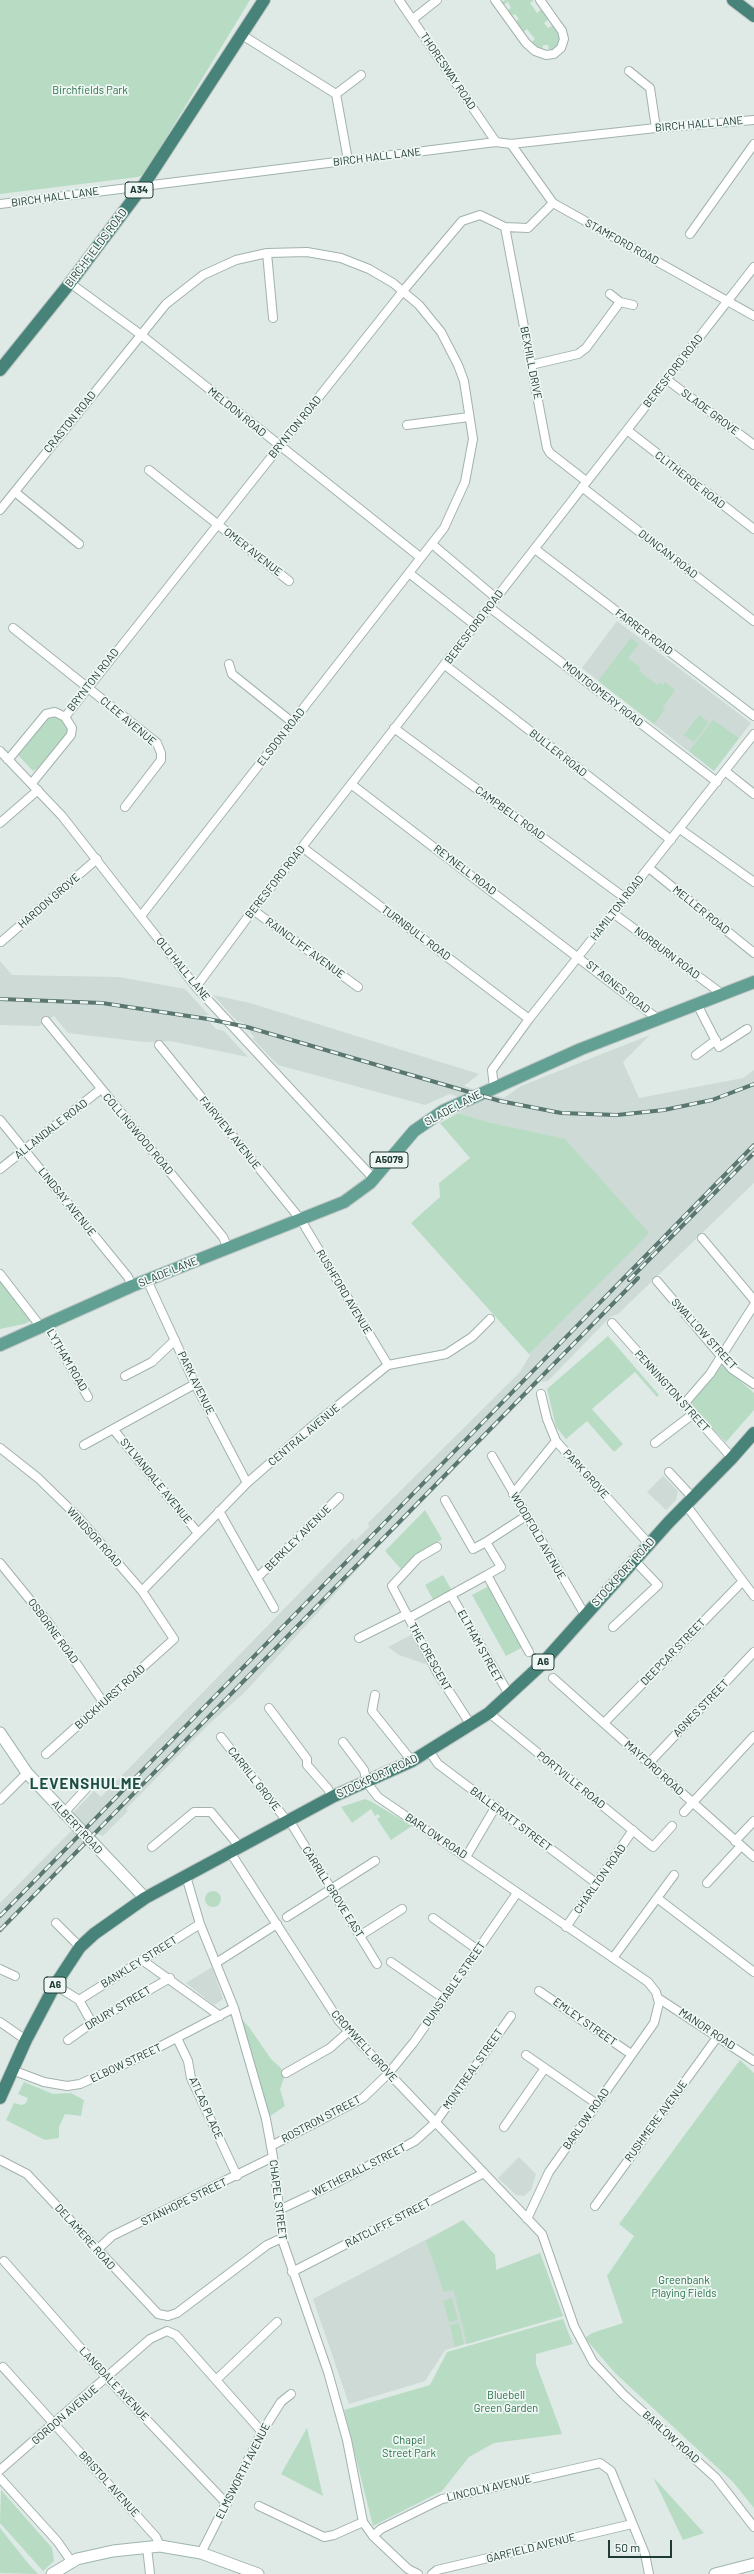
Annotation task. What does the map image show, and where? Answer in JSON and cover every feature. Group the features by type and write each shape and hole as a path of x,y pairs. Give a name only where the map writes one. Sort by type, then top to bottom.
{"highway":[{"name":"BIRCHFIELDS ROAD","path":"0,370 70,283 143,186 264,0"},
{"path":"733,0 754,16"},
{"name":"STOCKPORT ROAD","path":"1,2094 26,2040 55,1985 80,1947 94,1934 145,1898 234,1849 332,1798 412,1761 489,1713 510,1696 540,1666 634,1560 732,1458 754,1432"}],"main road":[{"name":"SLADE LANE","path":"0,1345 132,1286 301,1220 352,1198 374,1179 402,1143 419,1127 443,1111 494,1086 658,1019 754,982"},
{"name":"SLADE LANE","path":"0,1337 22,1335"},
{"name":"ALBERT ROAD","path":"0,1733 27,1773 63,1814 145,1898"},
{"path":"52,2574 71,2561 113,2551 160,2546 201,2553 258,2574"},
{"path":"715,2574 732,2572 754,2564"}],"street":[{"name":"THORESWAY ROAD","path":"399,0 496,142"},
{"path":"413,19 437,0"},
{"path":"495,0 526,43 535,51 546,55 554,54 561,48 564,39 562,31 540,0"},
{"path":"242,35 336,94 348,160"},
{"path":"629,71 650,88 656,128"},
{"path":"336,94 361,75"},
{"name":"BIRCH HALL LANE","path":"0,204 496,142 511,144 656,128 754,120"},
{"name":"STAMFORD ROAD","path":"511,144 553,203 754,316"},
{"path":"690,234 754,144"},
{"name":"BRYNTON ROAD","path":"65,717 403,291 462,221 480,214 505,227 528,228 553,203"},
{"name":"BEXHILL DRIVE","path":"505,227 547,448 550,453 584,484"},
{"name":"CRASTON ROAD","path":"0,510 140,334 173,296 203,275 236,260 267,253 307,252 341,258 382,276 403,291"},
{"path":"267,253 273,318"},
{"name":"BERESFORD ROAD","path":"196,987 253,910 394,728 445,666 584,484 754,267"},
{"name":"MELDON ROAD","path":"70,283 140,334 420,557"},
{"name":"ELSDON ROAD","path":"141,916 444,528 465,482 473,439 464,381 450,348 430,318 403,291"},
{"path":"610,294 620,302 633,305"},
{"path":"531,365 578,354 586,348 620,302"},
{"name":"SLADE GROVE","path":"666,379 754,445"},
{"path":"407,425 469,417"},
{"name":"CLITHEROE ROAD","path":"627,430 754,529"},
{"name":"OMER AVENUE","path":"149,470 289,581"},
{"name":"DUNCAN ROAD","path":"584,484 754,621"},
{"path":"15,492 79,544"},
{"path":"432,544 496,598"},
{"name":"FARRER ROAD","path":"535,548 754,716"},
{"path":"408,573 476,624"},
{"name":"MONTGOMERY ROAD","path":"489,607 717,782"},
{"name":"CLEE AVENUE","path":"13,628 154,740 160,748 161,760 129,794 125,807"},
{"path":"229,664 232,674 292,722"},
{"name":"BULLER ROAD","path":"445,666 671,840"},
{"name":"BRYNTON ROAD","path":"8,760 46,714 55,712 65,717 72,728 71,735 32,783"},
{"name":"CAMPBELL ROAD","path":"394,728 625,898"},
{"name":"HAMILTON ROAD","path":"494,1086 492,1070 529,1019 754,734"},
{"name":"OLD HALL LANE","path":"0,752 32,783 97,859 196,987 374,1179"},
{"path":"725,772 754,794"},
{"name":"REYNELL ROAD","path":"351,784 579,956"},
{"path":"0,823 38,790"},
{"path":"680,829 754,882"},
{"name":"TURNBULL ROAD","path":"302,847 529,1019"},
{"name":"HARDON GROVE","path":"1,942 97,859"},
{"name":"MELLER ROAD","path":"649,868 754,953"},
{"name":"RAINCLIFF AVENUE","path":"253,910 358,987"},
{"name":"NORBURN ROAD","path":"613,913 722,994"},
{"name":"ST AGNES ROAD","path":"579,956 658,1019"},
{"path":"697,1004 719,1047 747,1029"},
{"name":"COLLINGWOOD ROAD","path":"46,1022 223,1237 228,1248"},
{"path":"696,1055 716,1040"},
{"name":"FAIRVIEW AVENUE","path":"159,1045 301,1220"},
{"name":"ALLANDALE ROAD","path":"0,1169 101,1089"},
{"name":"LINDSAY AVENUE","path":"0,1120 128,1277 132,1286"},
{"name":"RUSHFORD AVENUE","path":"301,1220 388,1365"},
{"path":"702,1238 754,1300"},
{"name":"LYTHAM ROAD","path":"0,1274 44,1325 88,1397"},
{"name":"PARK AVENUE","path":"147,1280 195,1384 247,1483"},
{"name":"SWALLOW STREET","path":"657,1281 732,1368 754,1384"},
{"path":"684,1404 710,1374 754,1305"},
{"name":"CENTRAL AVENUE","path":"142,1591 247,1483 388,1365 446,1354 472,1337 490,1319"},
{"name":"PENNINGTON STREET","path":"612,1323 732,1458"},
{"path":"125,1376 152,1362 174,1340"},
{"path":"84,1445 195,1384"},
{"name":"PARK GROVE","path":"540,1394 547,1419 556,1441 649,1544"},
{"path":"655,1443 693,1414"},
{"name":"SYLVANDALE AVENUE","path":"113,1429 198,1533"},
{"path":"513,1494 556,1441"},
{"name":"WINDSOR ROAD","path":"0,1448 38,1478 78,1517 142,1591 174,1639"},
{"name":"WOODFOLD AVENUE","path":"492,1456 585,1615"},
{"path":"669,1472 690,1501 742,1582 754,1596"},
{"name":"BERKLEY AVENUE","path":"257,1578 339,1498"},
{"path":"445,1500 472,1549 486,1542 526,1516"},
{"path":"219,1511 274,1608"},
{"path":"359,1638 451,1595 501,1567 486,1542"},
{"name":"THE CRESCENT","path":"437,1547 418,1558 392,1586 438,1674 471,1725"},
{"path":"613,1627 658,1585 634,1560"},
{"name":"OSBORNE ROAD","path":"0,1563 48,1622 103,1702"},
{"path":"487,1575 530,1652"},
{"name":"DEEPCAR STREET","path":"604,1723 742,1582"},
{"name":"ELTHAM STREET","path":"451,1595 510,1696"},
{"name":"BUCKHURST ROAD","path":"46,1754 174,1639"},
{"name":"AGNES STREET","path":"649,1763 754,1652"},
{"name":"MAYFORD ROAD","path":"553,1678 754,1857"},
{"path":"375,1694 372,1711 412,1761"},
{"path":"269,1708 307,1759 307,1766 328,1789 332,1798"},
{"name":"PORTVILLE ROAD","path":"489,1713 653,1847 672,1826"},
{"path":"684,1812 754,1736"},
{"name":"CARRILL GROVE","path":"221,1737 288,1821"},
{"name":"BARLOW ROAD","path":"343,1742 364,1770 367,1783 378,1797 648,1982 658,1998 658,2010 654,2023 549,2172 527,2219 542,2234 574,2326 593,2362 624,2395 716,2478 754,2527"},
{"name":"BALLERATT STREET","path":"429,1751 438,1764 496,1806 596,1883"},
{"path":"0,1800 27,1773"},
{"path":"63,1814 92,1782"},
{"path":"466,1857 496,1806"},
{"name":"CROMWELL GROVE","path":"152,1848 194,1812 212,1812 277,1924 333,2013 348,2032 527,2219"},
{"name":"CARRILL GROVE EAST","path":"288,1821 332,1888 377,1964"},
{"path":"707,1883 754,1821"},
{"name":"CHARLTON ROAD","path":"566,1927 633,1830"},
{"path":"287,1917 375,1861"},
{"name":"CHAPEL STREET","path":"186,1876 200,1924 234,2008 266,2119 273,2157 282,2238 292,2272 307,2308 328,2372 347,2440 363,2522 373,2536 406,2572 418,2574"},
{"path":"613,1958 674,1876"},
{"name":"DUNSTABLE STREET","path":"388,2074 444,1999 517,1893"},
{"path":"657,1898 754,1972"},
{"path":"361,1935 402,1909"},
{"path":"433,1918 478,1950"},
{"path":"56,1923 80,1947"},
{"name":"BANKLEY STREET","path":"79,2000 200,1924"},
{"path":"216,1963 277,1924"},
{"path":"142,1960 170,1978 220,2016"},
{"path":"391,1962 444,1999"},
{"path":"0,1970 15,1976"},
{"name":"DRURY STREET","path":"68,2040 92,2022 170,1978"},
{"path":"55,1985 79,2000 92,2022"},
{"name":"EMLEY STREET","path":"539,1991 631,2054"},
{"name":"MANOR ROAD","path":"658,1998 754,2061"},
{"name":"ELBOW STREET","path":"12,2070 44,2082 67,2086 80,2084 177,2038 234,2008"},
{"name":"MONTREAL STREET","path":"434,2123 511,2016"},
{"path":"0,2022 26,2040"},
{"path":"286,2073 330,2048 348,2032"},
{"name":"RUSHMERE AVENUE","path":"595,2206 718,2036"},
{"name":"ATLAS PLACE","path":"177,2038 188,2061 191,2078 237,2176"},
{"path":"526,2055 597,2104"},
{"path":"504,2127 545,2068"},
{"name":"ROSTRON STREET","path":"271,2146 364,2098 388,2074"},
{"name":"WETHERALL STREET","path":"279,2210 332,2185 415,2141 434,2123"},
{"name":"STANHOPE STREET","path":"97,2250 112,2236 273,2157"},
{"name":"DELAMERE ROAD","path":"0,2160 27,2174 151,2309 158,2314 168,2316 187,2307 267,2245 282,2238"},
{"name":"RATCLIFFE STREET","path":"292,2272 484,2173"},
{"name":"LANGDALE AVENUE","path":"4,2261 107,2378 226,2504"},
{"path":"262,2432 216,2380 277,2322"},
{"name":"GORDON AVENUE","path":"0,2470 150,2339 168,2331 176,2335 216,2380"},
{"name":"BRISTOL AVENUE","path":"3,2367 156,2537 160,2546"},
{"name":"ELMSWORTH AVENUE","path":"201,2553 262,2432 281,2402 291,2394"},
{"name":"LINCOLN AVENUE","path":"373,2536 381,2529 442,2499 595,2464 604,2464 611,2472 632,2524"},
{"path":"0,2478 57,2541 71,2561"},
{"path":"259,2506 324,2537 334,2535 363,2522"},
{"path":"632,2524 645,2554 649,2574"},
{"name":"GARFIELD AVENUE","path":"432,2574 437,2570 632,2524"},
{"path":"147,2547 150,2574"}],"shaded area":[{"path":"617,621 751,723 714,771 582,668"},
{"path":"0,961 12,975 119,977 185,989 209,1015 204,1015 216,1029 224,1031 248,1057 170,1041 144,1042 68,1033 54,1016 39,1026 0,1025"},
{"path":"213,995 250,1003 479,1074 464,1086 504,1098 521,1086 650,1035 623,1062 639,1098 743,1078 754,1070 754,1183 618,1314 610,1317 548,1381 540,1382 368,1558 244,1693 209,1724 126,1809 128,1811 103,1836 97,1834 0,1934 0,1903 79,1823 71,1815 94,1791 101,1797 353,1538 355,1541 369,1527 368,1523 520,1372 530,1355 491,1123 458,1113 476,1103 450,1094 425,1105 278,1065 252,1038 255,1038 243,1023 237,1021"},
{"path":"663,1476 678,1491 676,1500 666,1510 647,1492"},
{"path":"413,1634 427,1661 425,1664 399,1655 388,1647"},
{"path":"212,1967 223,1999 214,2005 186,1983"},
{"path":"519,2157 536,2174 531,2190 524,2196 516,2195 498,2178"},
{"path":"463,2220 495,2255 496,2270 540,2253 563,2316 445,2350 425,2381 349,2404 313,2299"}],"green space":[{"name":"Birchfields Park","path":"0,0 250,0 144,174 138,177 0,194"},
{"path":"505,0 534,0 530,3 537,13 543,8 550,18 544,23 548,28 555,24 561,39 558,47 549,51 548,45 543,45 542,51 530,44 535,39 527,29 522,33 514,23 519,19 515,14 510,17 506,11 511,8 508,2 502,6 501,3"},
{"path":"631,638 639,644 628,658 641,668 639,671 657,685 660,682 663,685 665,682 675,690 663,707 665,709 654,724 598,681"},
{"path":"55,715 67,723 68,732 41,766 33,771 19,756 19,754 48,716"},
{"path":"699,715 709,722 694,742 684,735"},
{"path":"713,720 739,738 714,771 689,751"},
{"path":"458,1113 491,1123 565,1139 649,1233 529,1354 411,1223 440,1197 439,1183 470,1158 440,1123"},
{"path":"0,1280 33,1320 24,1324 0,1329"},
{"path":"608,1336 659,1395 657,1397 635,1372 592,1409 623,1444 614,1452 587,1421 566,1439 556,1427 547,1389"},
{"path":"722,1365 754,1393 754,1410 726,1442 689,1406"},
{"path":"425,1510 442,1539 401,1569 385,1551"},
{"path":"443,1575 452,1591 434,1601 425,1585"},
{"path":"489,1586 523,1647 506,1656 472,1595"},
{"path":"365,1799 412,1826 391,1840 377,1819 380,1817 378,1814 375,1816 371,1809 352,1823 341,1807"},
{"path":"213,1891 219,1893 221,1899 219,1905 213,1907 207,1905 205,1899 207,1893"},
{"path":"236,2013 249,2027 271,2059 286,2073 280,2089 285,2106 266,2119"},
{"name":"Greenbank Playing Fields","path":"740,2060 754,2073 754,2508 733,2482 615,2373 585,2338 592,2333 623,2323 607,2276 634,2236 619,2224"},
{"path":"24,2082 53,2094 71,2093 84,2100 81,2116 65,2114 59,2127 59,2138 45,2140 6,2120 14,2103 22,2105 26,2103 28,2098 18,2094"},
{"path":"463,2220 495,2255 496,2270 540,2253 563,2316 467,2344 454,2292 453,2290 444,2292 426,2241"},
{"path":"452,2298 458,2320 449,2322 443,2301"},
{"name":"Chapel Street Park","path":"563,2319 573,2344 536,2354 536,2364 562,2434 494,2443 469,2457 442,2491 373,2526 344,2410 430,2385 447,2352"},
{"path":"459,2323 464,2344 455,2347 450,2325"},
{"path":"307,2428 323,2496 281,2474"},
{"path":"653,2477 704,2533 683,2540"},
{"path":"1,2490 52,2548 54,2561 43,2571 0,2523"},
{"path":"0,2528 27,2562 38,2574 0,2573"}],"railway":[{"path":"0,999 102,1003 208,1019 247,1027 500,1101 561,1113 617,1115 664,1110 712,1100 754,1084"},
{"path":"0,1916 754,1145"},
{"path":"629,1280 754,1153"},
{"path":"0,1930 638,1278"}],"district":[{"name":"LEVENSHULME","path":"86,1784"}],"park label":[{"name":"Bluebell Green Garden","path":"506,2401"}]}
